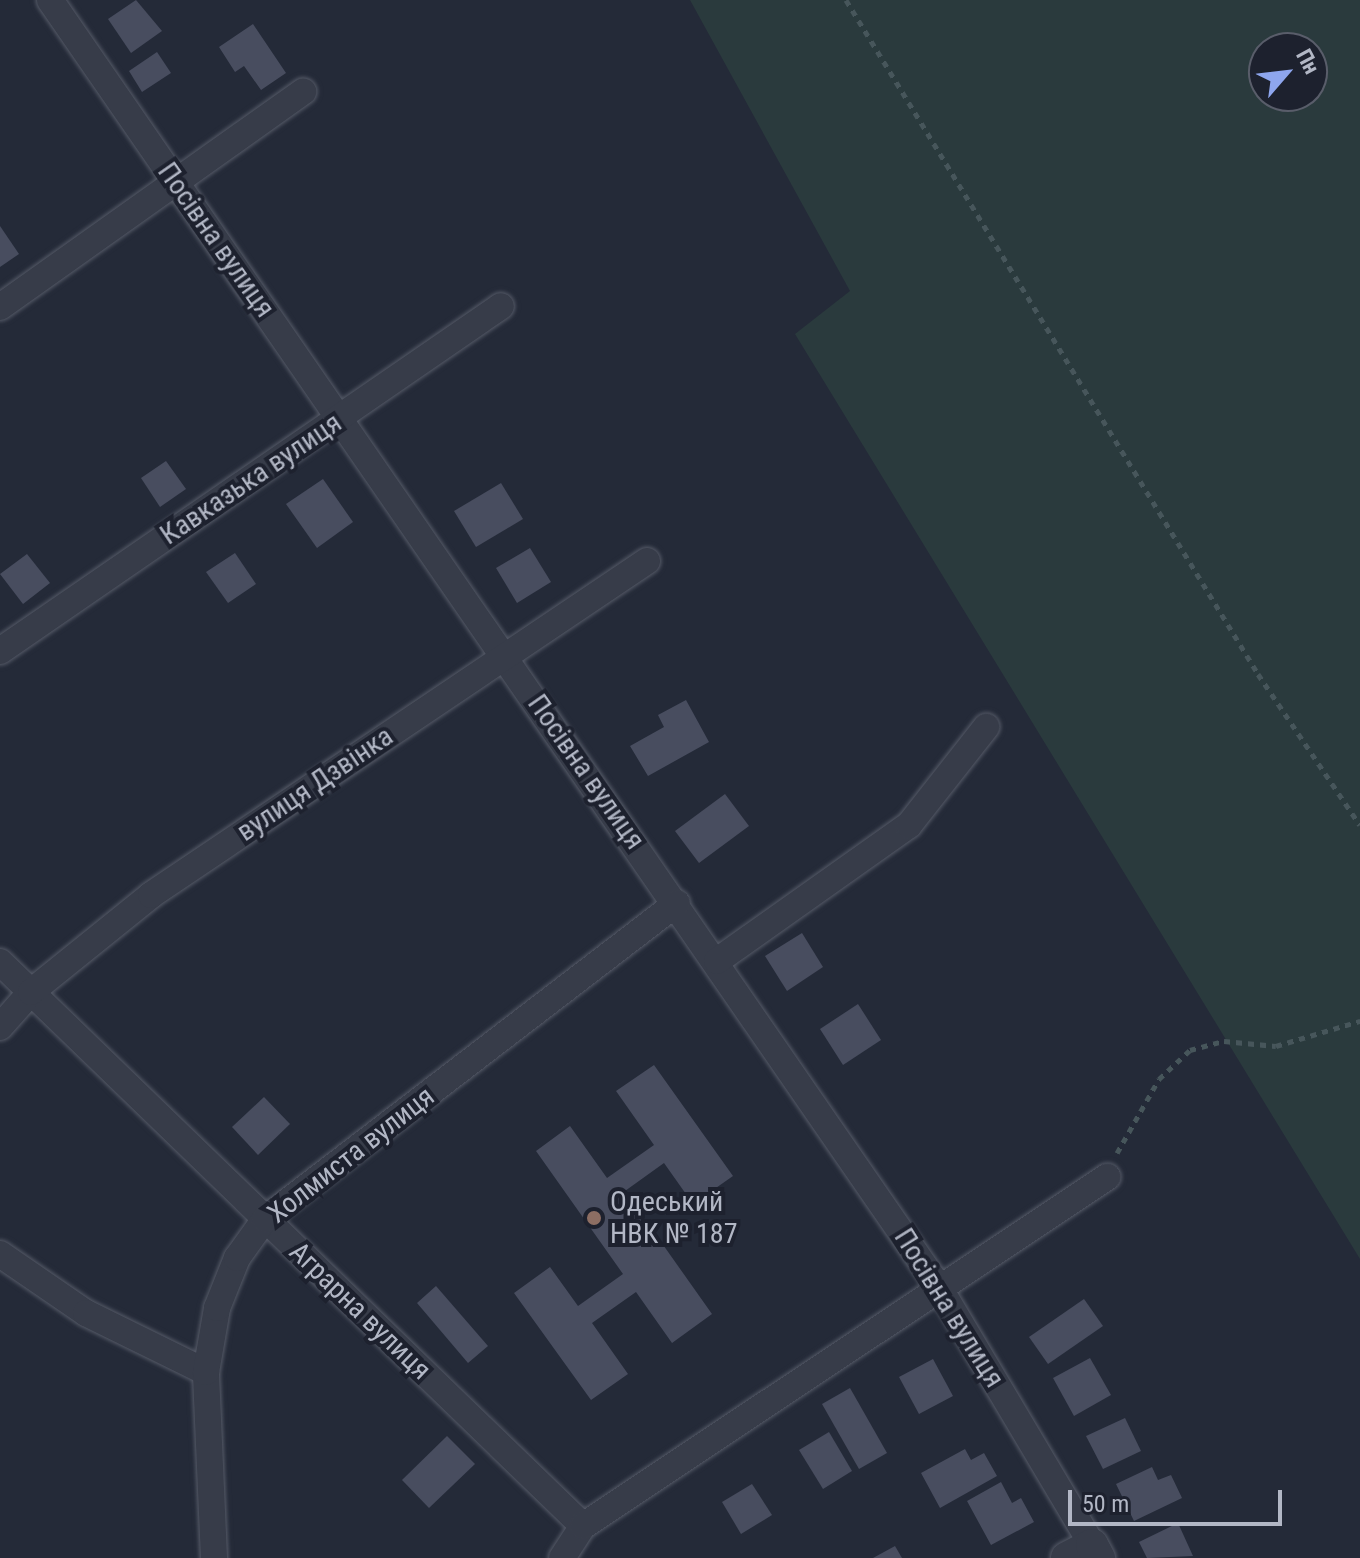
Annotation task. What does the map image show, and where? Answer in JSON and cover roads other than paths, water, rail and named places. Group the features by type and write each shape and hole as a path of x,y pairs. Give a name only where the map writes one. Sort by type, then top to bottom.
{"street":[{"name":"Посівна вулиця","path":"50,0 677,903 939,1287 1086,1554"},
{"path":"0,307 303,92"},
{"name":"Кавказька вулиця","path":"0,651 501,306"},
{"name":"вулиця Дзвінка","path":"0,1027 31,992 151,895 647,561"},
{"path":"717,961 909,825 986,727"},
{"name":"Холмиста вулиця","path":"214,1558 206,1372 217,1308 237,1258 265,1219 677,903"},
{"name":"Аграрна вулиця","path":"0,962 583,1526"},
{"path":"562,1558 583,1526 1107,1177"},
{"path":"0,1254 86,1313 206,1372"}],"place":[{"name":"Одеський НВК № 187","path":"594,1218"}]}
